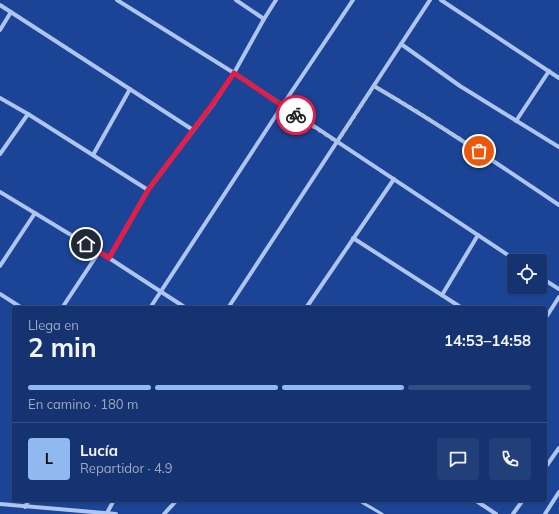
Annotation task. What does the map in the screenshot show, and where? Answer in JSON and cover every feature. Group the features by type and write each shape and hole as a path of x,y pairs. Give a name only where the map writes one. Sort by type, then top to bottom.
{"street":[{"path":"117,0 234,73 507,254"},
{"path":"236,0 264,19"},
{"path":"109,258 148,190 234,73 276,0"},
{"path":"151,306 353,0"},
{"path":"229,306 430,0"},
{"path":"441,0 559,78"},
{"path":"0,4 193,130"},
{"path":"0,30 11,12"},
{"path":"401,44 460,86 559,147"},
{"path":"516,121 549,71"},
{"path":"374,86 478,150 559,205"},
{"path":"93,155 130,89"},
{"path":"0,98 148,190"},
{"path":"0,154 28,114"},
{"path":"307,306 394,180"},
{"path":"0,192 109,258 183,306"},
{"path":"0,266 35,213"},
{"path":"442,295 478,235"},
{"path":"353,238 459,306"},
{"path":"63,306 99,252"},
{"path":"547,281 559,289"},
{"path":"0,294 19,306"},
{"path":"547,316 559,297"},
{"path":"547,465 559,448"},
{"path":"545,514 559,492"},
{"path":"25,506 28,502"},
{"path":"107,513 113,502"},
{"path":"164,514 175,502"},
{"path":"478,502 496,514"},
{"path":"513,514 522,502"},
{"path":"0,504 116,514"}],"lane":[{"path":"361,502 382,514"}],"way so far":[{"path":"296,115 337,142 374,86 479,151"}],"route":[{"path":"86,244 109,258 148,190 234,73 296,115"}]}
